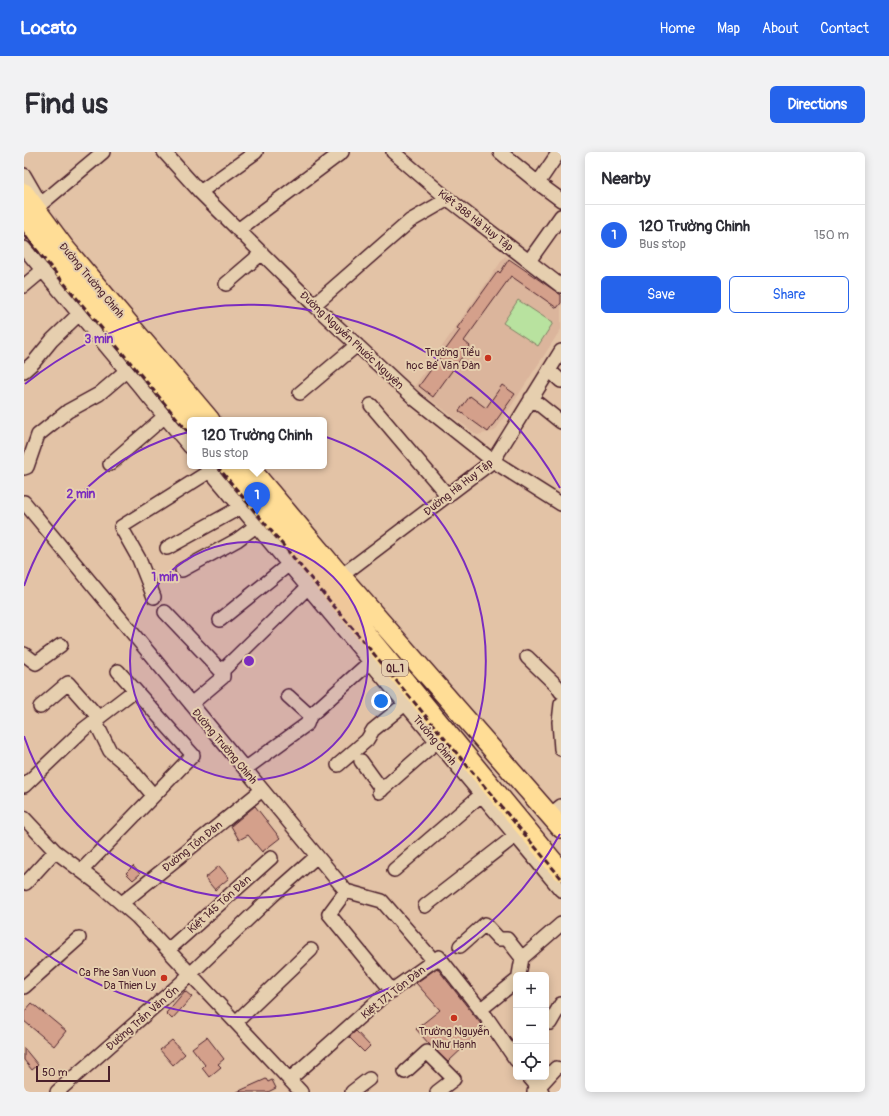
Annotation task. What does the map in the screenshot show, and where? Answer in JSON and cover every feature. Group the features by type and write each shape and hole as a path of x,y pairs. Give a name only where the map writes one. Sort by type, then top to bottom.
{"highway":[{"name":"Đường Trường Chinh","path":"24,193 54,258 207,417"},
{"name":"Đường Trường Chinh","path":"24,215 54,258 187,417"},
{"name":"QL.1","path":"216,469 522,835 561,872"},
{"name":"QL.1","path":"251,469 341,576 557,816"},
{"path":"522,835 557,816"}],"street":[{"path":"41,204 103,152"},
{"name":"Đường Nguyễn Phước Nguyên","path":"164,152 200,192 314,305 416,400 493,461 561,504"},
{"path":"200,192 256,152"},
{"path":"238,230 342,152"},
{"name":"Kiệt 388 Hà Huy Tập","path":"393,152 448,199 561,286"},
{"path":"500,152 538,184 561,200"},
{"path":"538,184 559,152"},
{"path":"24,175 41,204 54,258"},
{"path":"314,305 410,222 448,199"},
{"path":"529,261 561,216"},
{"path":"24,224 54,258"},
{"name":"Đường Trường Chinh","path":"24,248 54,258 79,314 187,443"},
{"path":"226,284 262,253"},
{"path":"24,286 54,258"},
{"path":"24,371 34,362 52,340 79,314"},
{"path":"300,394 357,344"},
{"name":"Đường Hà Huy Tập","path":"341,576 493,461 561,351"},
{"path":"549,370 561,381"},
{"path":"24,468 26,467 38,435 68,412 99,394 126,371"},
{"path":"531,398 561,422"},
{"path":"371,404 448,496"},
{"path":"110,464 164,416"},
{"path":"154,597 139,559 121,527 213,469"},
{"path":"216,469 241,507 308,589 222,671"},
{"name":"Đường Trường Chinh","path":"24,502 346,891"},
{"path":"167,548 241,507"},
{"path":"182,570 237,540 256,526"},
{"path":"220,620 288,565"},
{"name":"Trường Chinh","path":"308,589 481,795 522,835 561,890"},
{"path":"165,612 222,671 223,676 190,704"},
{"path":"24,654 36,663 62,645"},
{"path":"527,657 557,686 561,692"},
{"path":"244,769 307,724 310,716 370,662"},
{"path":"81,871 193,755 118,671"},
{"path":"40,707 68,683 97,720 110,751 130,768 153,796"},
{"path":"24,786 97,720 135,690"},
{"path":"288,696 310,716"},
{"path":"338,765 367,740 372,730 405,704"},
{"path":"561,704 559,722 561,749"},
{"path":"361,761 381,791 436,742"},
{"name":"Đường Tôn Đản","path":"122,903 262,790"},
{"path":"394,870 481,795"},
{"path":"24,818 55,851 122,903 191,974 301,1092"},
{"path":"425,906 522,835"},
{"path":"24,882 26,883 55,851"},
{"name":"Đường Trần Văn Ơn","path":"57,1092 191,974 273,895 317,856"},
{"name":"Kiệt 145 Tôn Đản","path":"168,950 271,858"},
{"path":"392,991 330,914 346,891 382,901 434,961"},
{"path":"460,946 485,924 499,939 507,939 522,958"},
{"path":"520,972 522,958 561,924"},
{"path":"24,988 79,938"},
{"path":"236,1022 311,950"},
{"name":"Kiệt 171 Tôn Đản","path":"290,1079 392,991 439,958 483,1014"},
{"path":"513,984 483,1014 513,1056"},
{"path":"550,1023 561,1004"},
{"path":"405,1072 427,1052 454,1079 437,1092"},
{"path":"531,1080 538,1091 556,1068"},
{"path":"352,1092 370,1079"}],"shaded area":[{"name":"Trường Tiểu học Bế Văn Đàn","path":"505,256 561,297 561,329 495,431 477,435 414,387"}],"green space":[{"path":"518,300 553,323 538,346 503,323"}],"building":[{"path":"509,259 561,295 561,303 557,308 511,276 464,341 470,346 433,397 419,386 460,330 457,328 498,271 500,273"},
{"path":"502,385 515,394 488,432 459,411 470,396 486,408"},
{"path":"255,806 280,838 262,852 248,835 239,840 231,826"},
{"path":"133,866 140,874 133,880 126,873"},
{"path":"219,866 229,878 215,890 205,878"},
{"name":"Trường Nguyễn Như Hạnh","path":"437,968 484,1028 448,1062 416,1029 440,1010 416,983"},
{"path":"185,991 192,997 172,1019 166,1013"},
{"path":"32,1003 66,1031 54,1046 24,1021 24,1012"},
{"path":"356,1031 370,1046 364,1052 349,1037"},
{"path":"207,1037 224,1059 218,1064 221,1067 209,1077 202,1068 205,1065 192,1048"},
{"path":"172,1040 185,1054 173,1065 160,1050"},
{"path":"24,1048 38,1065 32,1070 24,1060"},
{"path":"266,1079 268,1082 272,1080 276,1088 268,1092 237,1092"}],"railway":[{"path":"24,235 187,430"},
{"path":"220,469 561,878"}],"place":[{"name":"Trường Tiểu học Bế Văn Đàn","path":"488,358"},
{"name":"120 Trường Chinh","path":"257,515"},
{"name":"Ca Phe San Vuon Da Thien Ly","path":"164,978"},
{"name":"Trường Nguyễn Như Hạnh","path":"454,1018"}]}
